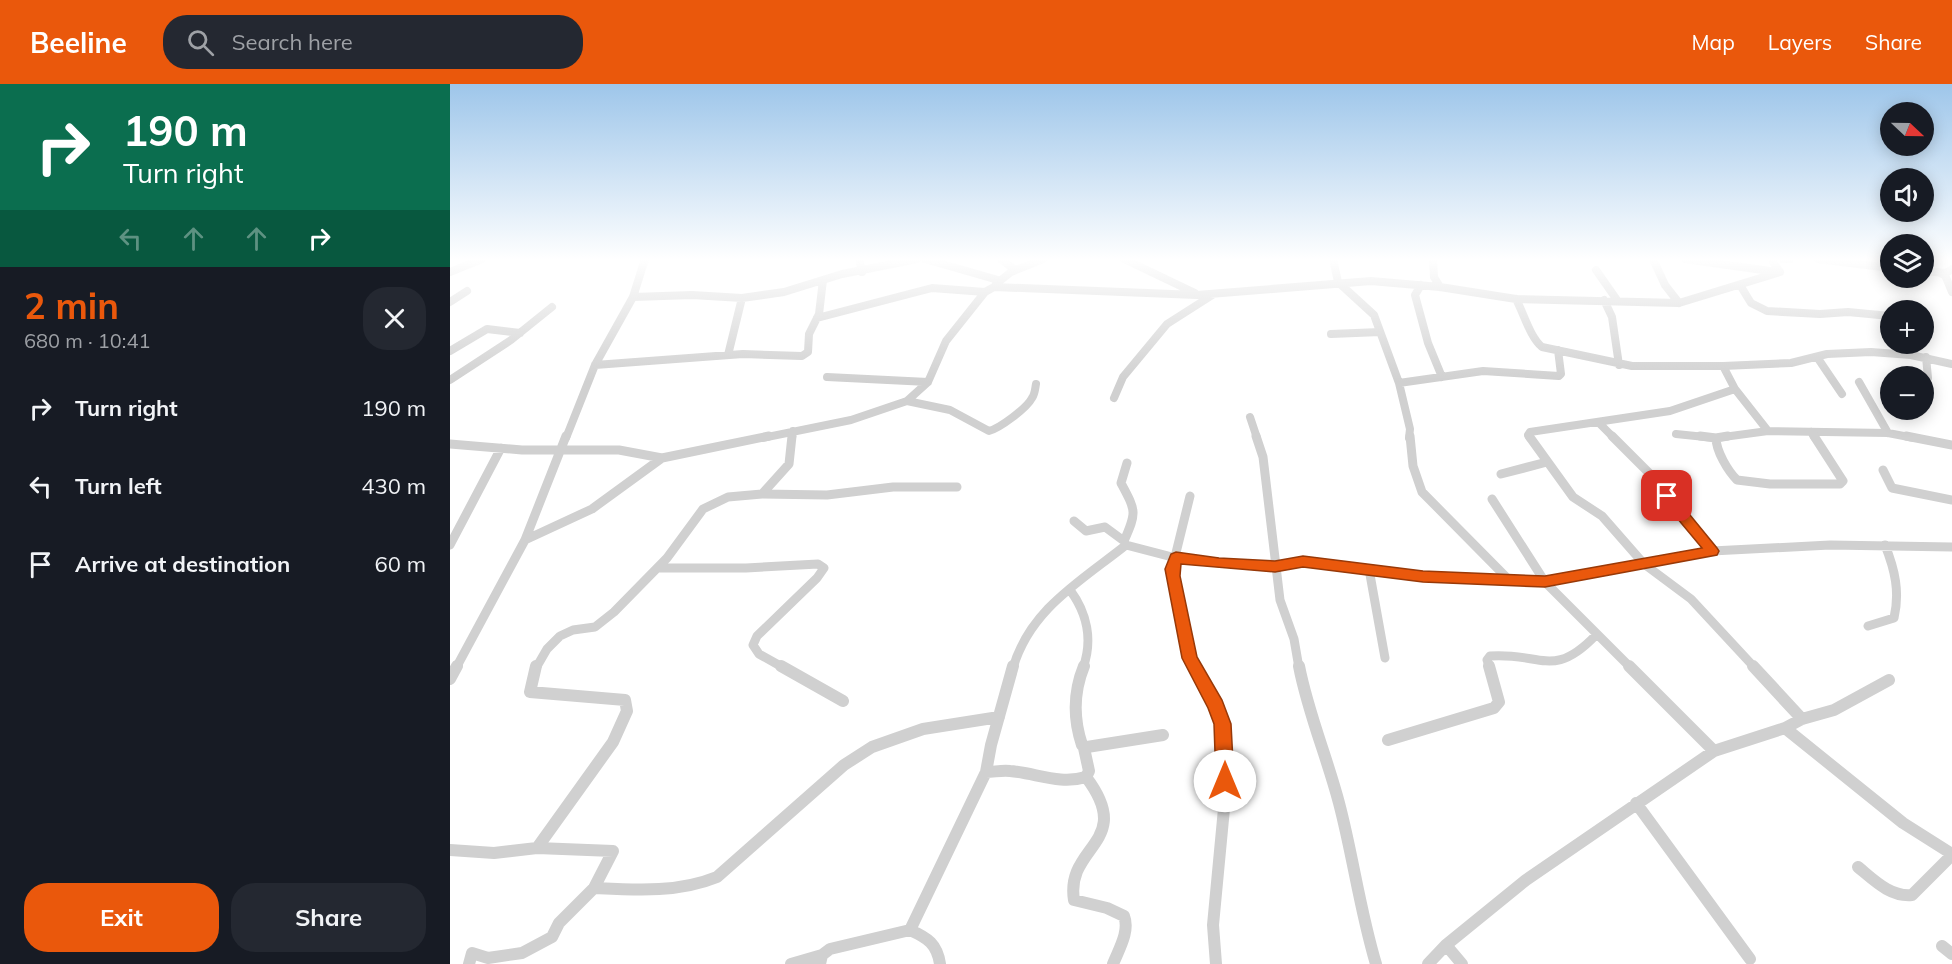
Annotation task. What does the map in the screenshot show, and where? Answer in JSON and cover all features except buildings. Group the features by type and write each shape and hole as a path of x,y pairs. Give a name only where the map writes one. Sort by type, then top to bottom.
{"street":[{"path":"450,679 525,540 595,365 631,300"},
{"path":"728,355 741,300"},
{"path":"595,365 728,355 802,356 808,352 808,334 817,318 820,300"},
{"path":"817,318 886,300"},
{"path":"450,444 501,448 619,450 662,458 851,420 907,401 928,382 946,341 979,300"},
{"path":"1114,398 1123,377 1167,324 1204,300"},
{"path":"1358,300 1374,315 1399,383 1410,429 1409,444 1413,466 1422,492 1510,581"},
{"path":"1416,300 1428,344 1442,377"},
{"path":"1516,300 1536,344 1619,364 1723,366 1791,363 1827,354 1871,352 1926,357 1952,364"},
{"path":"1604,300 1611,317 1619,364"},
{"path":"1618,300 1680,303 1690,300"},
{"path":"1749,300 1767,311 1820,314 1848,312 1880,315"},
{"path":"450,380 520,333 552,307"},
{"path":"450,351 487,329 520,333"},
{"path":"1331,334 1380,332"},
{"path":"1399,383 1483,371 1559,375 1561,374 1558,350"},
{"path":"1817,357 1826,366 1834,384 1842,394"},
{"path":"1926,357 1927,366"},
{"path":"1723,366 1735,389 1768,431"},
{"path":"827,377 928,382"},
{"path":"1859,382 1888,433"},
{"path":"907,401 950,410 989,431 996,429 1029,403 1034,396 1036,384"},
{"path":"1735,389 1670,411 1528,433 1529,439 1573,497 1613,526 1644,564 1691,599 1802,719"},
{"path":"1250,417 1263,457 1280,600 1294,639 1304,692 1340,803 1362,916 1376,964"},
{"path":"1598,423 1653,477 1712,551"},
{"path":"762,494 789,464 794,431"},
{"path":"1676,434 1716,438 1768,431 1888,433 1952,445"},
{"path":"1716,438 1716,444 1732,475 1738,481 1758,484 1840,484 1842,481 1839,474 1811,432"},
{"path":"450,545 501,448"},
{"path":"525,540 592,509 662,458"},
{"path":"1501,474 1547,462"},
{"path":"910,930 986,772 1019,647 1044,610 1125,543 1134,518 1133,506 1121,483 1127,463"},
{"path":"1882,470 1892,488 1952,501"},
{"path":"537,848 613,742 627,711 625,700 612,697 553,697 530,692 529,681 550,645 565,633 593,630 658,568 678,545 691,522 707,505 730,496 827,495 893,486 957,487"},
{"path":"1190,496 1172,569 1190,658 1216,705 1223,724 1225,798 1213,926 1216,964"},
{"path":"1492,499 1545,582 1714,751"},
{"path":"1074,521 1086,531 1105,527 1125,543 1176,558 1275,566 1303,561 1423,577 1510,581 1545,582 1712,551 1885,545 1952,547"},
{"path":"1868,626 1894,618 1898,605 1897,575 1885,545"},
{"path":"658,568 746,568 818,564 824,568 817,578 757,636 753,645 759,654 843,701"},
{"path":"1368,569 1385,657"},
{"path":"986,772 1007,770 1059,780 1079,780 1086,777 1089,771 1078,734 1076,692 1088,654 1088,636 1080,602 1070,590"},
{"path":"1388,740 1494,708 1499,702 1499,692 1487,660 1490,656 1498,654 1536,660 1558,660 1575,655 1596,635"},
{"path":"1428,964 1446,945 1526,880 1714,751 1785,728 1802,719 1834,710 1888,680"},
{"path":"594,888 640,890 705,883 717,877 844,765 872,747 923,729 999,717"},
{"path":"1785,728 1903,823 1952,855 1912,895 1904,897 1894,894 1858,867"},
{"path":"1084,748 1163,735"},
{"path":"1086,777 1101,798 1105,815 1104,827 1084,857 1075,877 1072,893 1074,900 1120,911 1126,918 1128,926 1113,964"},
{"path":"1636,803 1750,959"},
{"path":"450,850 494,853 537,848 613,851 594,888 559,923 552,937 522,952 488,958 472,953 469,964"},
{"path":"791,964 821,960 830,949 910,930 934,943 938,950 940,964"},
{"path":"1446,945 1462,964"}],"route":[{"path":"1225,781 1223,724 1216,705 1190,658 1172,569 1176,558 1275,566 1303,561 1423,577 1545,582 1712,551 1667,496"}]}
